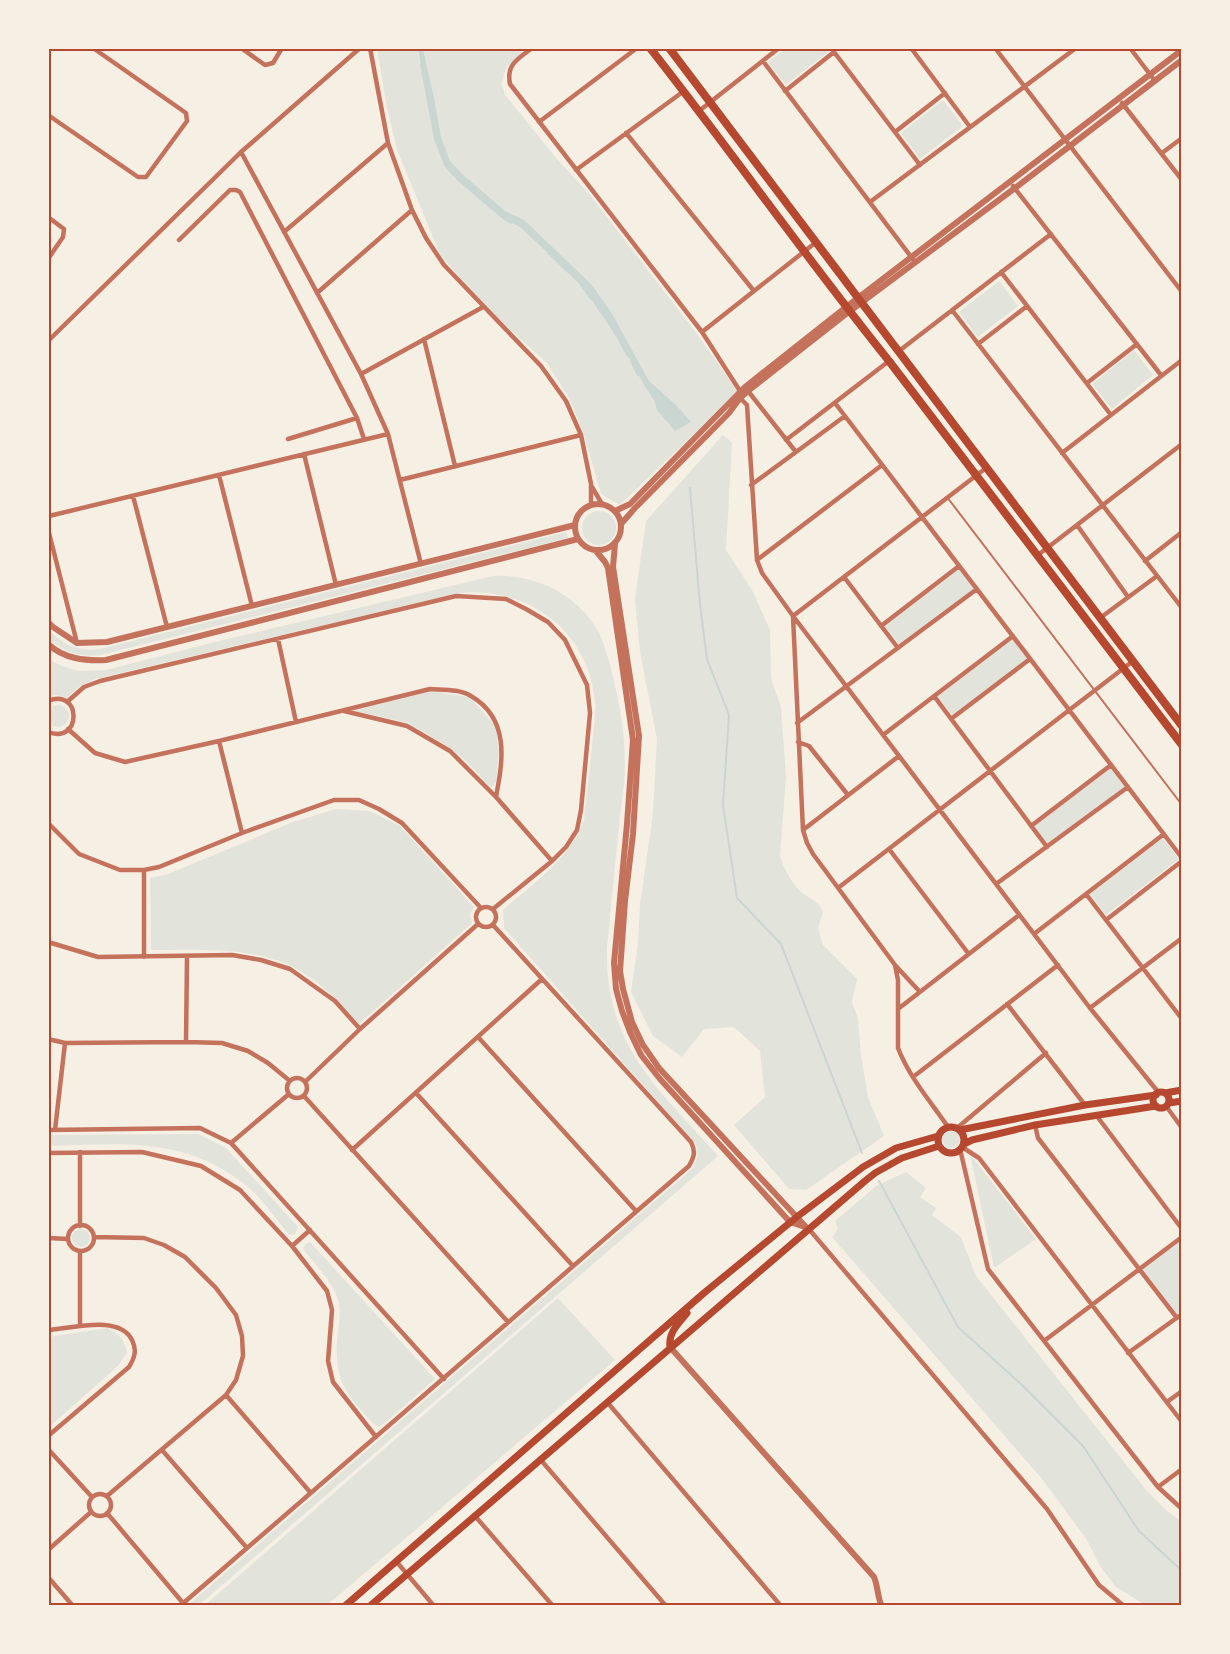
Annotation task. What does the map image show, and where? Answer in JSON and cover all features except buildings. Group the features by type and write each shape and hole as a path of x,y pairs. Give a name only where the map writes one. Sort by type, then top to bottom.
{"main road":[{"path":"650,48 1182,745"},
{"path":"669,48 1182,726"},
{"path":"345,1606 705,1293 790,1222 863,1167 896,1148 938,1136 948,1127 959,1129 1182,1090"},
{"path":"1160,1094 1168,1098 1167,1105"},
{"path":"1156,1106 1154,1100 1160,1094"},
{"path":"938,1136 939,1146 949,1153 955,1153 972,1140 1035,1125 1156,1106 1161,1108 1182,1101"},
{"path":"959,1129 964,1139 962,1147"},
{"path":"370,1606 669,1347 875,1173 902,1158 939,1146"},
{"path":"669,1347 668,1340 672,1332 705,1293"}],"street":[{"path":"48,115 138,177 146,177 187,121 186,113 93,48"},
{"path":"241,48 265,65 273,63 282,48"},
{"path":"48,341 241,152 360,48"},
{"path":"370,48 388,143 412,210 426,238 444,265 541,366 566,401 581,435 591,484 591,505"},
{"path":"532,48 511,66 508,75 510,84 702,332 747,405 751,485 758,560 762,573 1090,1008 1160,1094"},
{"path":"539,122 637,48"},
{"path":"699,111 779,48"},
{"path":"911,48 970,127"},
{"path":"995,48 1182,292"},
{"path":"870,202 1076,48"},
{"path":"1130,48 1155,81"},
{"path":"785,91 832,50 920,165"},
{"path":"913,259 1015,188 1119,98 1182,50"},
{"path":"615,511 630,504 740,395 848,309 1010,181 1124,105 1182,60"},
{"path":"763,61 913,259"},
{"path":"576,171 684,91"},
{"path":"895,132 945,93"},
{"path":"1119,98 1182,180"},
{"path":"626,134 754,291"},
{"path":"1162,153 1182,138"},
{"path":"284,232 388,143"},
{"path":"241,152 361,374 388,434 421,564"},
{"path":"1010,181 1161,375"},
{"path":"179,240 230,190 240,192 357,418 364,440"},
{"path":"317,293 412,210"},
{"path":"48,217 64,229 63,237 48,259"},
{"path":"899,351 1051,234"},
{"path":"702,332 815,243"},
{"path":"1001,272 1111,415"},
{"path":"978,344 1027,306"},
{"path":"361,374 483,307"},
{"path":"621,525 729,413 740,395 748,391 848,309"},
{"path":"952,310 1182,608"},
{"path":"424,339 455,466"},
{"path":"1087,383 1137,344"},
{"path":"1062,453 1182,360"},
{"path":"786,440 889,361"},
{"path":"748,391 796,452"},
{"path":"835,403 1182,860 1106,920"},
{"path":"751,485 845,416"},
{"path":"288,439 357,418"},
{"path":"49,517 388,434"},
{"path":"400,480 581,435"},
{"path":"1038,555 1182,444"},
{"path":"304,454 336,585"},
{"path":"758,560 882,465"},
{"path":"793,616 986,468"},
{"path":"219,475 252,606"},
{"path":"591,484 602,504"},
{"path":"133,496 167,627"},
{"path":"808,1228 790,1222 660,1079 641,1055 622,1011 616,990 614,963 633,740 608,568 596,551 586,547 575,533 578,515 591,505 602,504 610,507 619,517 621,525 620,535 615,544 613,567 639,736 633,834 620,971 632,1022 643,1045 659,1068 798,1216 1047,1509 1099,1585 1124,1606"},
{"path":"48,622 77,643 107,642 575,525"},
{"path":"1077,525 1128,597"},
{"path":"48,529 77,643"},
{"path":"1145,561 1182,532"},
{"path":"48,644 73,658 92,661 106,660 578,539"},
{"path":"596,551 615,544"},
{"path":"881,626 960,566"},
{"path":"1100,618 1157,576"},
{"path":"844,577 898,648"},
{"path":"797,723 977,589"},
{"path":"67,702 84,687 100,681 456,596 506,599 548,622 565,640 587,685 590,713 577,830 566,847 552,861 493,909"},
{"path":"793,616 803,830 807,843 896,965 920,992"},
{"path":"883,735 1013,636"},
{"path":"278,639 296,722"},
{"path":"951,718 1030,659"},
{"path":"838,888 1133,661"},
{"path":"68,729 95,753 125,762 430,689 449,690 470,695 486,708 498,724 502,751 496,797"},
{"path":"934,696 1047,847"},
{"path":"48,701 56,698 67,702 74,716 72,725 68,729 59,734 48,733"},
{"path":"344,711 407,726 450,751 496,797 552,861"},
{"path":"219,741 242,833"},
{"path":"798,742 809,746 848,795"},
{"path":"803,830 899,756"},
{"path":"1031,826 1111,765"},
{"path":"996,884 1128,787"},
{"path":"48,823 79,854 120,870 144,870 159,867 242,833 334,800 359,801 380,809 402,823 481,908"},
{"path":"1034,934 1164,834"},
{"path":"889,849 968,953"},
{"path":"144,870 144,957"},
{"path":"1086,894 1182,1019"},
{"path":"481,908 493,909 497,917 493,925 487,928 478,924 476,916 481,908"},
{"path":"898,1009 1019,915"},
{"path":"305,1082 360,1029 478,924"},
{"path":"107,1513 182,1605 689,1166 694,1158 695,1149 691,1142 493,925"},
{"path":"1090,1008 1182,938"},
{"path":"48,942 98,957 232,955 261,960 290,969 334,1001 360,1029"},
{"path":"186,1042 187,957"},
{"path":"896,965 898,1048 914,1077 948,1127"},
{"path":"914,1077 1058,965"},
{"path":"352,1150 542,979"},
{"path":"1007,1004 1085,1106"},
{"path":"478,1036 636,1211"},
{"path":"48,1039 65,1043 222,1043 248,1051 268,1063 290,1081"},
{"path":"55,1130 65,1043"},
{"path":"959,1129 1046,1053"},
{"path":"299,1078 308,1087 304,1096 298,1098 289,1094 287,1086 290,1081 299,1078"},
{"path":"416,1093 573,1266"},
{"path":"231,1143 289,1094"},
{"path":"304,1096 508,1323"},
{"path":"1167,1105 1182,1128"},
{"path":"1096,1115 1182,1229"},
{"path":"1035,1125 1038,1138 1177,1318"},
{"path":"48,1130 200,1128 231,1143 444,1379"},
{"path":"962,1147 979,1158 1182,1422"},
{"path":"962,1147 988,1269 1158,1487 1182,1509"},
{"path":"80,1152 80,1226"},
{"path":"48,1153 142,1152 201,1166 240,1190 292,1246 327,1291 332,1310 328,1361 333,1382 376,1437"},
{"path":"80,1226 89,1228 94,1237 89,1248 80,1251 74,1249 68,1239 71,1230 80,1226"},
{"path":"292,1246 310,1230"},
{"path":"94,1237 144,1238 164,1245 184,1257 216,1288 236,1315 242,1336 243,1356 236,1380 226,1395 107,1496"},
{"path":"1044,1341 1182,1237"},
{"path":"48,1238 68,1239"},
{"path":"80,1251 80,1326"},
{"path":"1128,1353 1182,1314"},
{"path":"48,1330 80,1326 117,1326 125,1330 136,1350 129,1367 48,1436"},
{"path":"669,1347 874,1577 878,1585 879,1605"},
{"path":"1167,1402 1182,1391"},
{"path":"226,1395 310,1492"},
{"path":"607,1402 781,1606"},
{"path":"48,1449 92,1497"},
{"path":"162,1450 247,1548"},
{"path":"540,1459 666,1606"},
{"path":"1158,1487 1182,1469"},
{"path":"91,1512 89,1503 92,1497 98,1494 107,1496"},
{"path":"91,1512 100,1516 107,1513 111,1504 107,1496"},
{"path":"48,1550 91,1512"},
{"path":"475,1516 553,1606"},
{"path":"396,1562 434,1606"},
{"path":"48,1577 73,1606"}],"lane":[{"path":"948,497 1182,805"}],"shaded area":[{"path":"377,48 530,48 507,66 501,84 506,96 557,159 591,196 697,334 738,392 620,505 601,494 584,435 570,399 546,362 482,304 440,254 397,150"},
{"path":"418,48 422,48 424,54 441,137 450,161 505,211 524,220 591,284 611,312 649,381 691,422 675,431 657,410 654,400 614,331 579,282 520,227 503,218 456,178 445,165 435,139"},
{"path":"786,48 825,48 828,52 786,85 768,62"},
{"path":"943,100 963,126 920,159 901,133"},
{"path":"999,281 1018,306 978,337 959,312"},
{"path":"1134,350 1153,375 1112,409 1092,384"},
{"path":"723,435 732,442 726,550 752,590 770,630 771,678 781,707 786,777 780,856 795,885 817,903 823,912 818,928 823,945 857,979 852,1002 858,1018 868,1097 884,1136 806,1190 789,1189 734,1125 765,1097 760,1051 734,1027 704,1029 682,1057 653,1036 631,992 653,813 657,739 640,652 635,599 646,521"},
{"path":"599,511 611,516 616,528 611,540 599,545 587,540 582,528 587,516"},
{"path":"566,532 568,538 101,655 86,656 72,653 48,637 48,629 71,646 92,650 100,649"},
{"path":"959,569 974,589 900,645 884,625"},
{"path":"493,576 525,579 554,589 580,607 599,633 619,702 625,755 607,948 609,983 615,1013 625,1039 639,1064 675,1109 718,1156 198,1606 187,1606 692,1169 698,1149 504,928 503,910 550,870 570,847 584,820 595,701 590,675 580,652 566,633 549,617 528,604 505,596 481,593 455,594 95,679 77,688 67,698 57,695 48,696 48,659 79,671 106,670"},
{"path":"1012,638 1028,659 953,716 937,697"},
{"path":"430,691 469,697 496,726 499,750 496,782 491,788 466,761 447,746 409,723 354,711"},
{"path":"54,705 62,705 69,712 69,720 62,727 54,727 47,720 47,712"},
{"path":"1111,768 1126,788 1047,844 1033,826"},
{"path":"336,809 370,811 400,826 474,907 470,914 472,923 359,1024 322,987 297,969 281,962 263,956 226,951 151,950 150,878 168,874 293,822"},
{"path":"1163,838 1179,859 1106,915 1090,894"},
{"path":"947,1130 955,1130 960,1135 958,1146 947,1148 942,1143 942,1135"},
{"path":"198,1134 226,1148 298,1227 295,1234 289,1235 247,1186 224,1170 200,1158 152,1146 102,1144 48,1146 48,1135"},
{"path":"970,1154 1036,1239 994,1268"},
{"path":"906,1172 926,1188 920,1197 936,1208 932,1215 961,1237 976,1276 1147,1491 1182,1522 1182,1606 1147,1606 1116,1587 1100,1566 1087,1540 1043,1480 832,1237 838,1229 835,1221 876,1186"},
{"path":"81,1229 87,1232 90,1238 87,1244 81,1247 75,1244 72,1238 75,1232"},
{"path":"1182,1240 1182,1311 1177,1314 1142,1270"},
{"path":"310,1242 435,1379 380,1427 376,1426 358,1407 341,1379 337,1355 339,1303 329,1281 303,1249 305,1244"},
{"path":"558,1298 615,1360 326,1606 204,1606"},
{"path":"108,1328 120,1338 127,1352 118,1366 48,1428 48,1337"}],"waterway":[{"path":"421,64 435,139 445,165 453,175"},
{"path":"457,179 511,223"},
{"path":"548,253 579,282 591,299"},
{"path":"596,305 628,356"},
{"path":"631,361 638,375"},
{"path":"690,488 707,659 729,715 723,805 737,898 781,944 862,1153"},
{"path":"879,1181 958,1327 1021,1384 1083,1446 1139,1531 1182,1571"}]}
